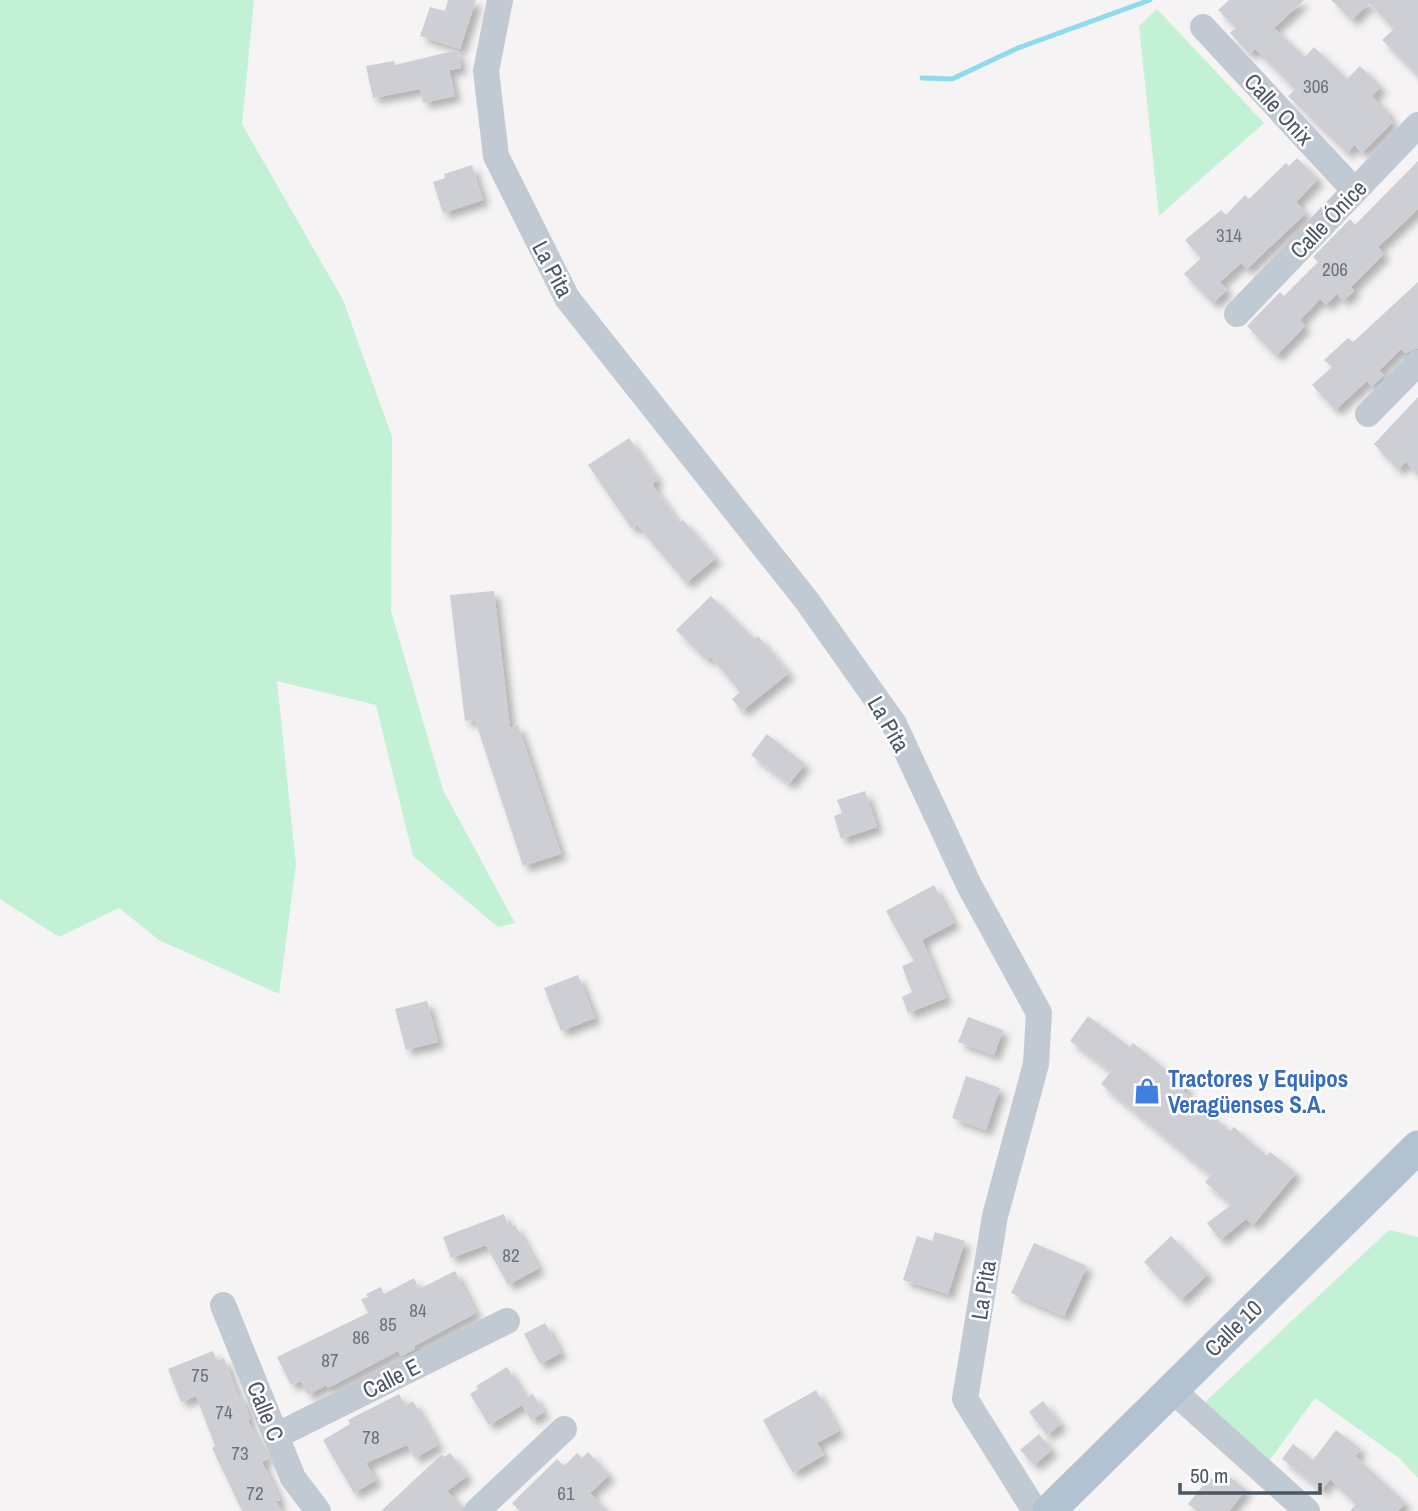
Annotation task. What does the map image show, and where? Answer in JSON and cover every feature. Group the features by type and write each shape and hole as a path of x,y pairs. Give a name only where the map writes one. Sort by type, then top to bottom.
{"main road":[{"name":"Calle 10","path":"1049,1511 1170,1388 1418,1147"}],"street":[{"name":"La Pita","path":"500,0 486,71 496,156 566,298 807,601 894,724 969,885 1039,1013 1036,1064 995,1216 965,1399 1035,1511"},
{"name":"Calle Onix","path":"1202,27 1355,191"},
{"name":"Calle Ónice","path":"1237,314 1418,125"},
{"path":"1367,414 1418,363"},
{"name":"Calle C","path":"223,1305 293,1478 318,1511"},
{"name":"Calle E","path":"276,1436 507,1321"},
{"path":"1170,1388 1307,1511"},
{"path":"477,1511 564,1429"}],"green space":[{"path":"0,0 254,0 242,124 343,300 392,437 391,611 443,790 515,923 498,927 413,856 376,705 277,681 296,865 279,994 159,940 119,908 59,937 0,899"},
{"path":"1157,9 1264,123 1159,216 1139,26"},
{"path":"1389,1230 1418,1237 1418,1478 1399,1458 1315,1398 1266,1465 1203,1404"}],"building":[{"path":"448,0 476,0 460,49 420,36 430,7 445,11"},
{"path":"1229,0 1304,0 1274,28 1305,57 1314,47 1347,79 1360,66 1381,87 1372,96 1390,114 1387,116 1393,122 1362,153 1354,145 1347,153 1288,96 1295,90 1277,71 1255,49 1249,54 1230,33 1236,28 1218,10"},
{"path":"1331,0 1418,0 1418,76 1382,40 1394,29 1369,3 1352,20"},
{"path":"457,50 461,68 449,70 455,96 423,103 420,89 373,98 366,66 394,61 395,65"},
{"path":"1297,158 1318,179 1296,202 1306,213 1247,269 1241,263 1220,282 1227,290 1213,303 1184,274 1201,258 1185,240 1221,210 1226,215 1245,195 1249,199 1286,163 1289,166"},
{"path":"1418,161 1418,209 1378,247 1384,254 1351,287 1354,291 1343,301 1337,294 1326,305 1320,299 1300,320 1305,326 1276,356 1247,326 1280,292 1284,296 1318,262 1313,257 1350,219 1355,225"},
{"path":"472,165 483,200 443,213 433,182 445,178 444,174"},
{"path":"1418,282 1418,348 1405,353 1401,349 1379,371 1384,375 1372,387 1367,381 1335,410 1312,385 1332,367 1324,360 1348,338 1353,342"},
{"path":"1418,397 1418,475 1406,462 1398,470 1374,444"},
{"path":"629,438 658,480 652,484 679,523 683,520 716,558 686,583 637,525 632,529 588,465"},
{"path":"494,591 510,728 518,725 561,854 523,866 475,720 465,721 450,595"},
{"path":"711,596 754,639 758,636 789,673 742,711 732,699 740,692 710,656 707,660 676,630"},
{"path":"767,734 805,764 789,784 751,755"},
{"path":"865,791 877,827 841,839 834,816 842,813 837,800"},
{"path":"934,885 954,923 922,940 946,998 908,1013 902,997 912,992 902,966 914,961 886,911"},
{"path":"578,975 595,1018 561,1031 544,988"},
{"path":"427,1001 438,1042 406,1050 395,1009"},
{"path":"1088,1016 1130,1047 1133,1043 1187,1086 1183,1091 1230,1131 1234,1127 1267,1156 1270,1152 1296,1173 1253,1225 1246,1219 1220,1240 1207,1223 1231,1205 1205,1182 1211,1176 1101,1084 1111,1071 1070,1041"},
{"path":"968,1017 1003,1030 994,1055 958,1042"},
{"path":"966,1076 1000,1088 986,1130 952,1118"},
{"path":"504,1214 509,1228 515,1225 539,1268 508,1285 486,1245 451,1258 443,1237"},
{"path":"935,1232 965,1241 948,1294 903,1280 917,1236 932,1241"},
{"path":"1171,1236 1208,1274 1181,1300 1144,1262"},
{"path":"1034,1243 1087,1266 1064,1316 1011,1293"},
{"path":"455,1271 476,1313 414,1346 415,1349 401,1356 398,1351 328,1388 326,1385 308,1395 301,1381 291,1385 277,1357 368,1313 361,1299 368,1297 366,1294 381,1287 384,1294 414,1278 419,1289"},
{"path":"545,1323 561,1353 540,1364 524,1334"},
{"path":"213,1351 217,1361 224,1358 239,1398 242,1396 250,1419 248,1421 268,1459 262,1462 280,1500 276,1501 282,1511 242,1511 212,1448 215,1446 196,1396 181,1402 168,1369"},
{"path":"507,1367 526,1398 533,1394 544,1412 531,1420 522,1405 489,1425 470,1394 478,1389 476,1386"},
{"path":"816,1390 839,1431 817,1443 824,1455 793,1473 763,1420"},
{"path":"399,1394 405,1406 413,1401 438,1445 415,1458 407,1445 366,1463 376,1480 354,1493 323,1440 350,1424 348,1420"},
{"path":"1043,1401 1061,1424 1047,1435 1029,1412"},
{"path":"1336,1430 1361,1449 1355,1456 1406,1503 1398,1511 1350,1511 1356,1504 1330,1479 1322,1490 1282,1459 1293,1444 1313,1460"},
{"path":"1039,1434 1052,1450 1034,1465 1020,1450"},
{"path":"588,1452 609,1475 590,1493 607,1511 520,1511 512,1503 557,1459 564,1466 577,1453 582,1458"},
{"path":"450,1453 467,1476 447,1491 462,1506 462,1511 381,1511 442,1454 444,1457"},
{"path":"1223,1471 1246,1490 1229,1511 1197,1511 1188,1504 1210,1477 1215,1481"}],"waterway":[{"path":"922,78 952,79 1018,48 1150,0"}],"place":[{"name":"Tractores y Equipos Veragüenses S.A.","path":"1147,1091"}]}
